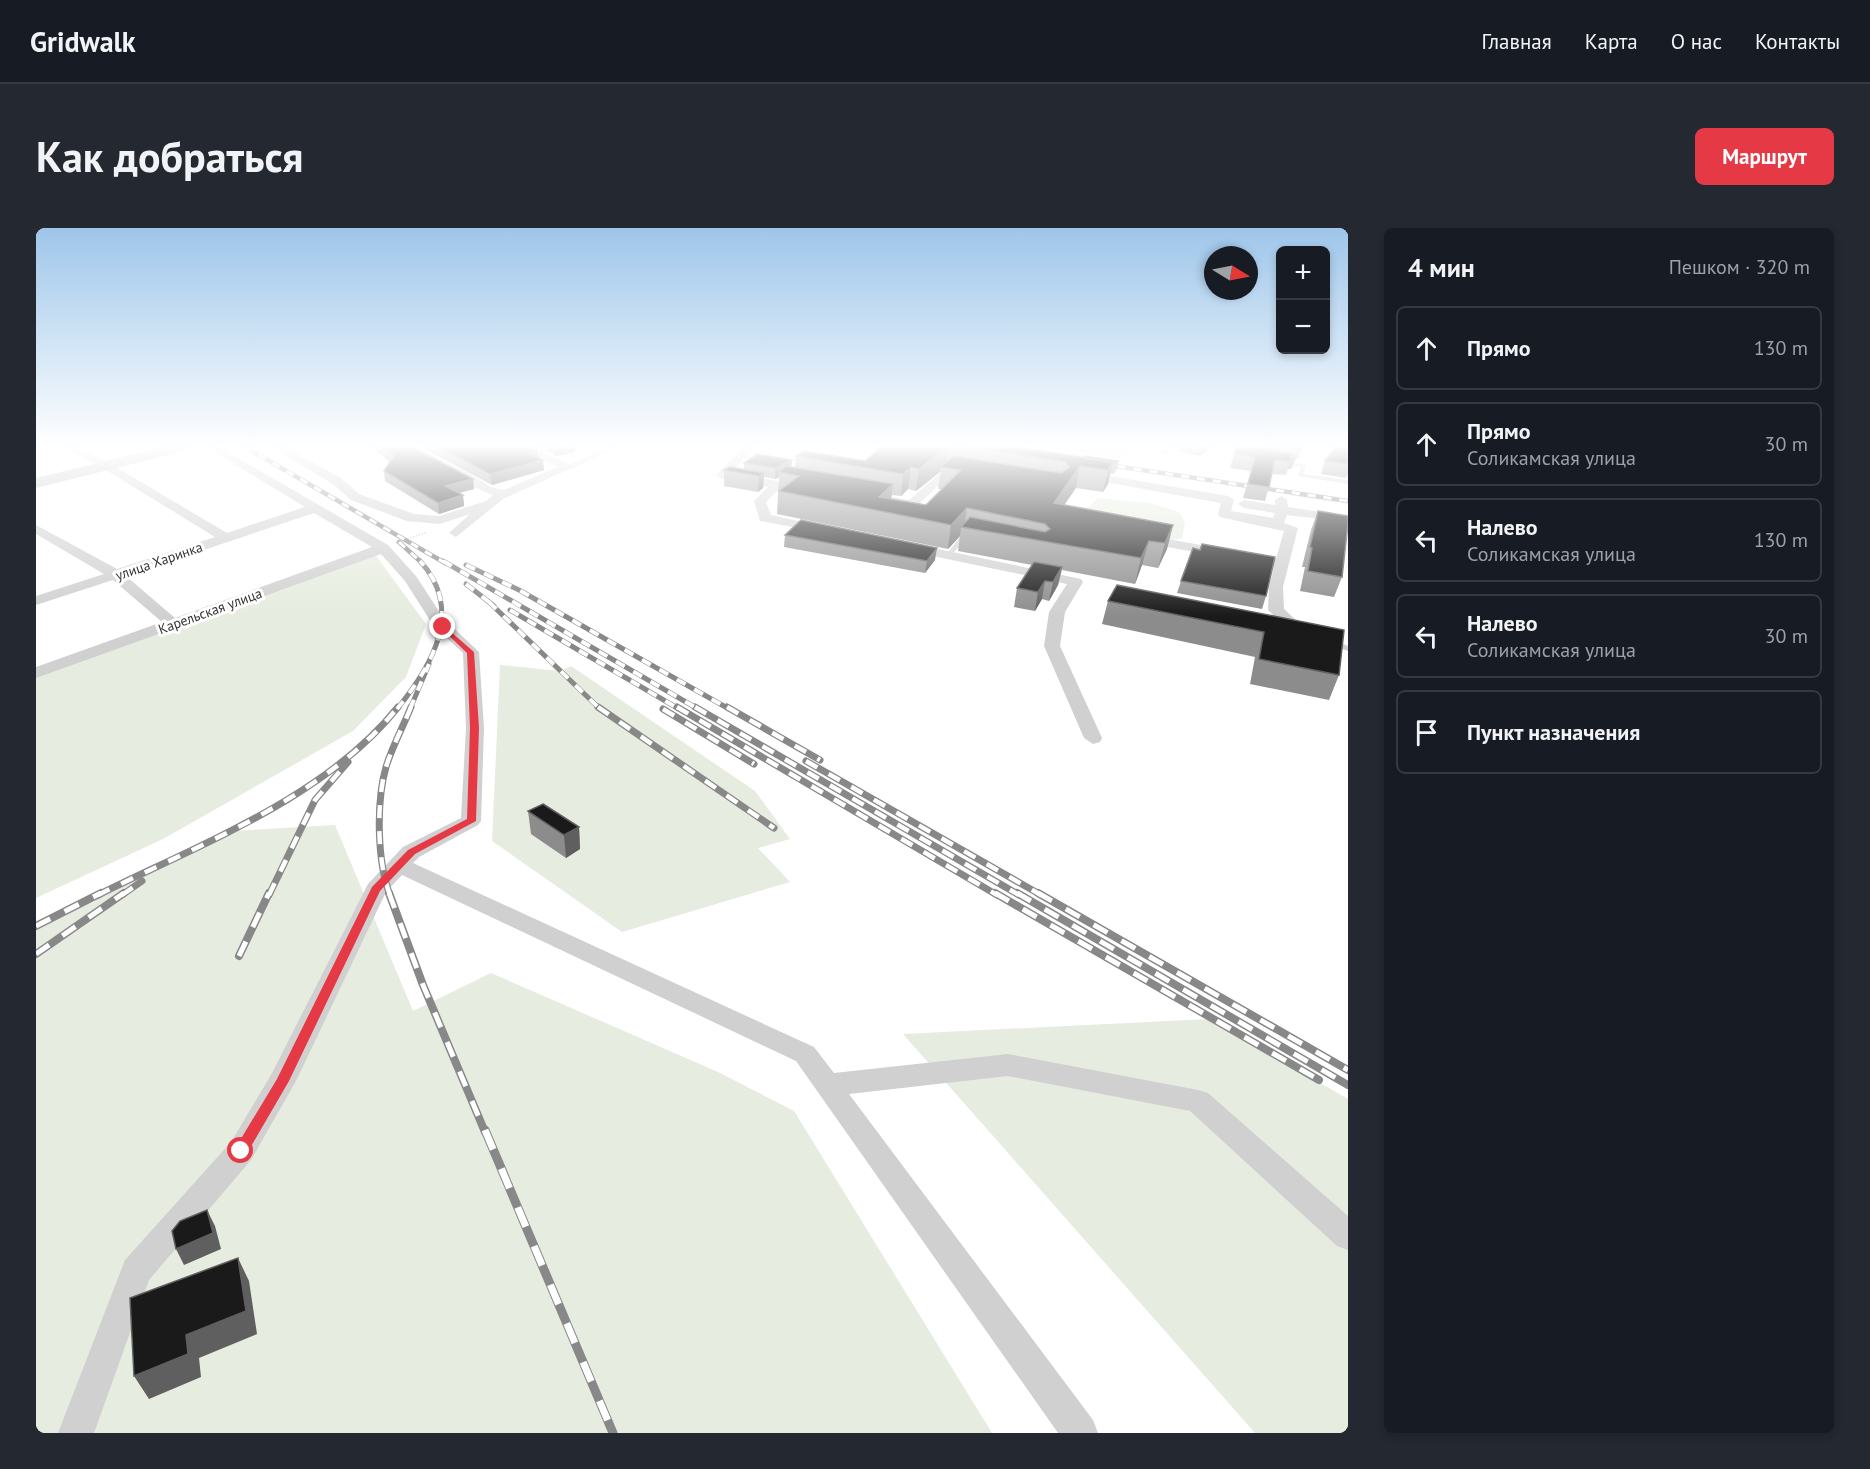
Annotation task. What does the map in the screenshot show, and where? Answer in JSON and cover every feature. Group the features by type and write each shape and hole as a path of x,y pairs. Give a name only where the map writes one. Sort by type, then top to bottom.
{"street":[{"path":"168,503 226,538"},
{"path":"76,1433 136,1271 241,1151 282,1081 376,889 405,858 471,821 475,728 471,652 438,622 411,579 383,548 308,503"},
{"path":"372,503 412,518 440,520 489,504"},
{"path":"761,503 765,518 844,534"},
{"path":"1227,503 1224,514 1278,522 1281,505"},
{"path":"1348,503 1346,532 1348,534"},
{"path":"456,533 489,504"},
{"path":"1244,504 1281,505 1346,519"},
{"name":"улица Харинка","path":"36,601 316,508"},
{"path":"1264,520 1264,524 1291,528 1276,587 1276,610 1296,625"},
{"path":"36,529 116,575 173,624"},
{"path":"1124,535 1282,564"},
{"path":"891,543 1076,582 1058,612 1052,646 1093,738"},
{"name":"Карельская улица","path":"36,674 383,548"},
{"path":"405,858 805,1054 1080,1433"},
{"path":"828,1085 1008,1065 1198,1101 1348,1236"}],"lane":[{"path":"949,555 963,536 974,538"},
{"path":"1270,619 1296,625"},
{"path":"1319,636 1348,649"}],"path":[{"path":"383,548 432,530 456,533"}],"shaded area":[{"path":"1093,503 1150,503 1179,512 1185,522 1182,539 1164,540 1084,512"},
{"path":"374,553 426,624 406,677 353,731 163,839 36,898 36,676"},
{"path":"500,665 560,671 571,666 755,791 790,839 758,848 790,882 622,932 492,841"},
{"path":"335,825 413,1011 491,973 718,1072 794,1111 992,1433 36,1433 36,928 234,831"},
{"path":"1209,1019 1348,1099 1348,1433 1255,1433 903,1034"}],"building":[{"path":"841,503 1055,503 1173,525 1165,543 1149,541 1141,558 961,527 970,517 1045,532 1050,529 1045,524 967,508 951,525"},
{"path":"1318,511 1348,516 1342,577 1308,571 1312,548 1310,547"},
{"path":"801,520 937,548 927,561 785,535"},
{"path":"1202,544 1275,557 1266,596 1181,581 1193,548 1200,550"},
{"path":"1034,562 1062,567 1053,582 1045,581 1038,592 1017,588"},
{"path":"1117,585 1344,630 1339,675 1259,659 1264,632 1108,601"},
{"path":"543,804 579,827 564,835 528,811"},
{"path":"207,1210 213,1233 176,1249 172,1231 180,1221"},
{"path":"238,1258 246,1311 186,1335 188,1354 134,1376 130,1298"}],"railway":[{"path":"342,503 445,563"},
{"path":"399,542 420,561"},
{"path":"397,709 422,675 439,637 442,618 440,599 433,580 420,561"},
{"path":"443,561 698,709"},
{"path":"466,565 519,590 729,709"},
{"path":"466,584 489,602"},
{"path":"489,602 494,606"},
{"path":"489,602 600,709"},
{"path":"510,610 679,709"},
{"path":"410,709 429,664"},
{"path":"98,895 218,837 298,793 369,739 398,707"},
{"path":"390,895 382,866 379,814 388,760 411,707"},
{"path":"598,707 774,828"},
{"path":"677,707 997,895"},
{"path":"695,707 1019,895"},
{"path":"727,707 820,760"},
{"path":"663,709 754,764"},
{"path":"806,761 1041,895"},
{"path":"269,895 315,800 348,762"},
{"path":"122,895 142,881"},
{"path":"36,926 101,893"},
{"path":"36,954 124,893"},
{"path":"239,956 269,893"},
{"path":"389,893 423,985 485,1132"},
{"path":"995,893 1319,1080"},
{"path":"1017,893 1348,1085"},
{"path":"1038,893 1348,1070"},
{"path":"485,1130 613,1433"}],"route":[{"path":"241,1151 282,1081 376,889 411,852 471,821 475,728 471,652 443,627"}]}
